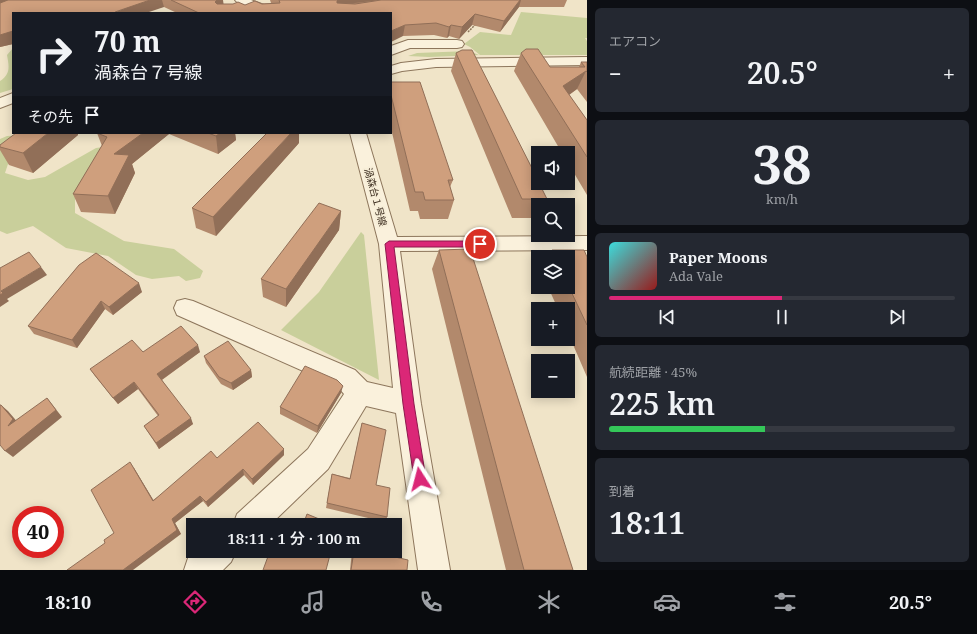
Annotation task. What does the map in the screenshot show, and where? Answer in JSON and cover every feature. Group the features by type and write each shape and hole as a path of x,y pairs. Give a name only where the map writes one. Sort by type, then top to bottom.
{"street":[{"path":"245,3 270,12"},
{"path":"392,51 408,44 457,44"},
{"path":"394,66 436,63 587,61"},
{"path":"0,103 12,98"},
{"name":"渦森台１号線","path":"358,134 389,244 408,404 434,570"},
{"path":"389,244 587,244"},
{"path":"185,308 346,378 360,392 408,404"},
{"path":"256,518 318,460 360,392"},
{"path":"200,570 213,558"}],"path":[{"path":"457,44 477,22"}],"green space":[{"path":"521,12 587,18 587,38 585,38 587,41 587,55 480,55 464,44 480,32 511,35"},
{"path":"12,49 12,89 0,93 0,81 8,73 7,55"},
{"path":"469,51 479,55 429,57 408,56 417,53"},
{"path":"22,135 11,155 5,173 28,180 45,177 96,148 103,147 75,198 75,213 124,241 174,249 203,271 200,278 186,281 179,276 152,279 136,275 108,256 66,248 33,226 7,234 0,231 0,139 7,136"},
{"path":"361,232 364,235 379,380 281,330 319,292"}],"building":[{"path":"8,0 150,0 115,12 12,12 12,31 0,35 0,3"},
{"path":"171,0 217,0 215,2 217,4 233,4 238,2 245,5 255,1 262,4 280,3 279,0 338,0 337,3 355,4 381,0 520,0 504,21 475,14 462,27 451,25 449,27 436,23 405,25 392,31 392,12 197,12"},
{"path":"526,49 538,49 550,67 585,67 581,62 587,62 587,72 586,71 563,86 587,120 587,157 521,53"},
{"path":"462,50 472,50 531,166 531,190 542,190 546,198 522,199 456,53"},
{"path":"392,82 420,82 453,180 448,180 454,200 425,200 423,192 415,192 392,99"},
{"path":"15,134 47,134 23,153 0,147 0,145"},
{"path":"100,134 142,134 114,154 129,155 108,196 73,194 107,137"},
{"path":"266,134 290,134 213,217 192,208"},
{"path":"319,203 341,211 286,289 261,279"},
{"path":"470,249 573,570 524,570 439,250"},
{"path":"575,250 584,250 587,257 587,325 572,294 575,294"},
{"path":"29,252 41,267 1,291 3,293 0,295 0,268"},
{"path":"96,253 139,283 109,307 101,301 72,340 28,326 79,265"},
{"path":"181,326 198,345 157,374 191,418 156,443 144,426 159,415 134,382 113,398 90,369 132,340 143,352"},
{"path":"228,341 251,370 231,383 219,377 204,356"},
{"path":"305,366 337,380 343,386 318,426 280,407"},
{"path":"47,398 56,410 5,451 0,445 0,405 13,419 8,426"},
{"path":"258,422 284,449 252,479 243,469 206,502 200,496 172,519 177,530 123,570 67,570 105,543 104,540 114,533 91,490 130,462 153,501 211,451 217,458"},
{"path":"362,423 386,430 376,485 390,488 387,517 327,503 332,474 350,479"},
{"path":"307,514 317,518 306,518"},
{"path":"267,558 329,558 326,570 263,570"},
{"path":"353,558 399,558 408,560 407,570 351,570"}],"route":[{"path":"420,479 408,404 389,244 480,244"}]}
